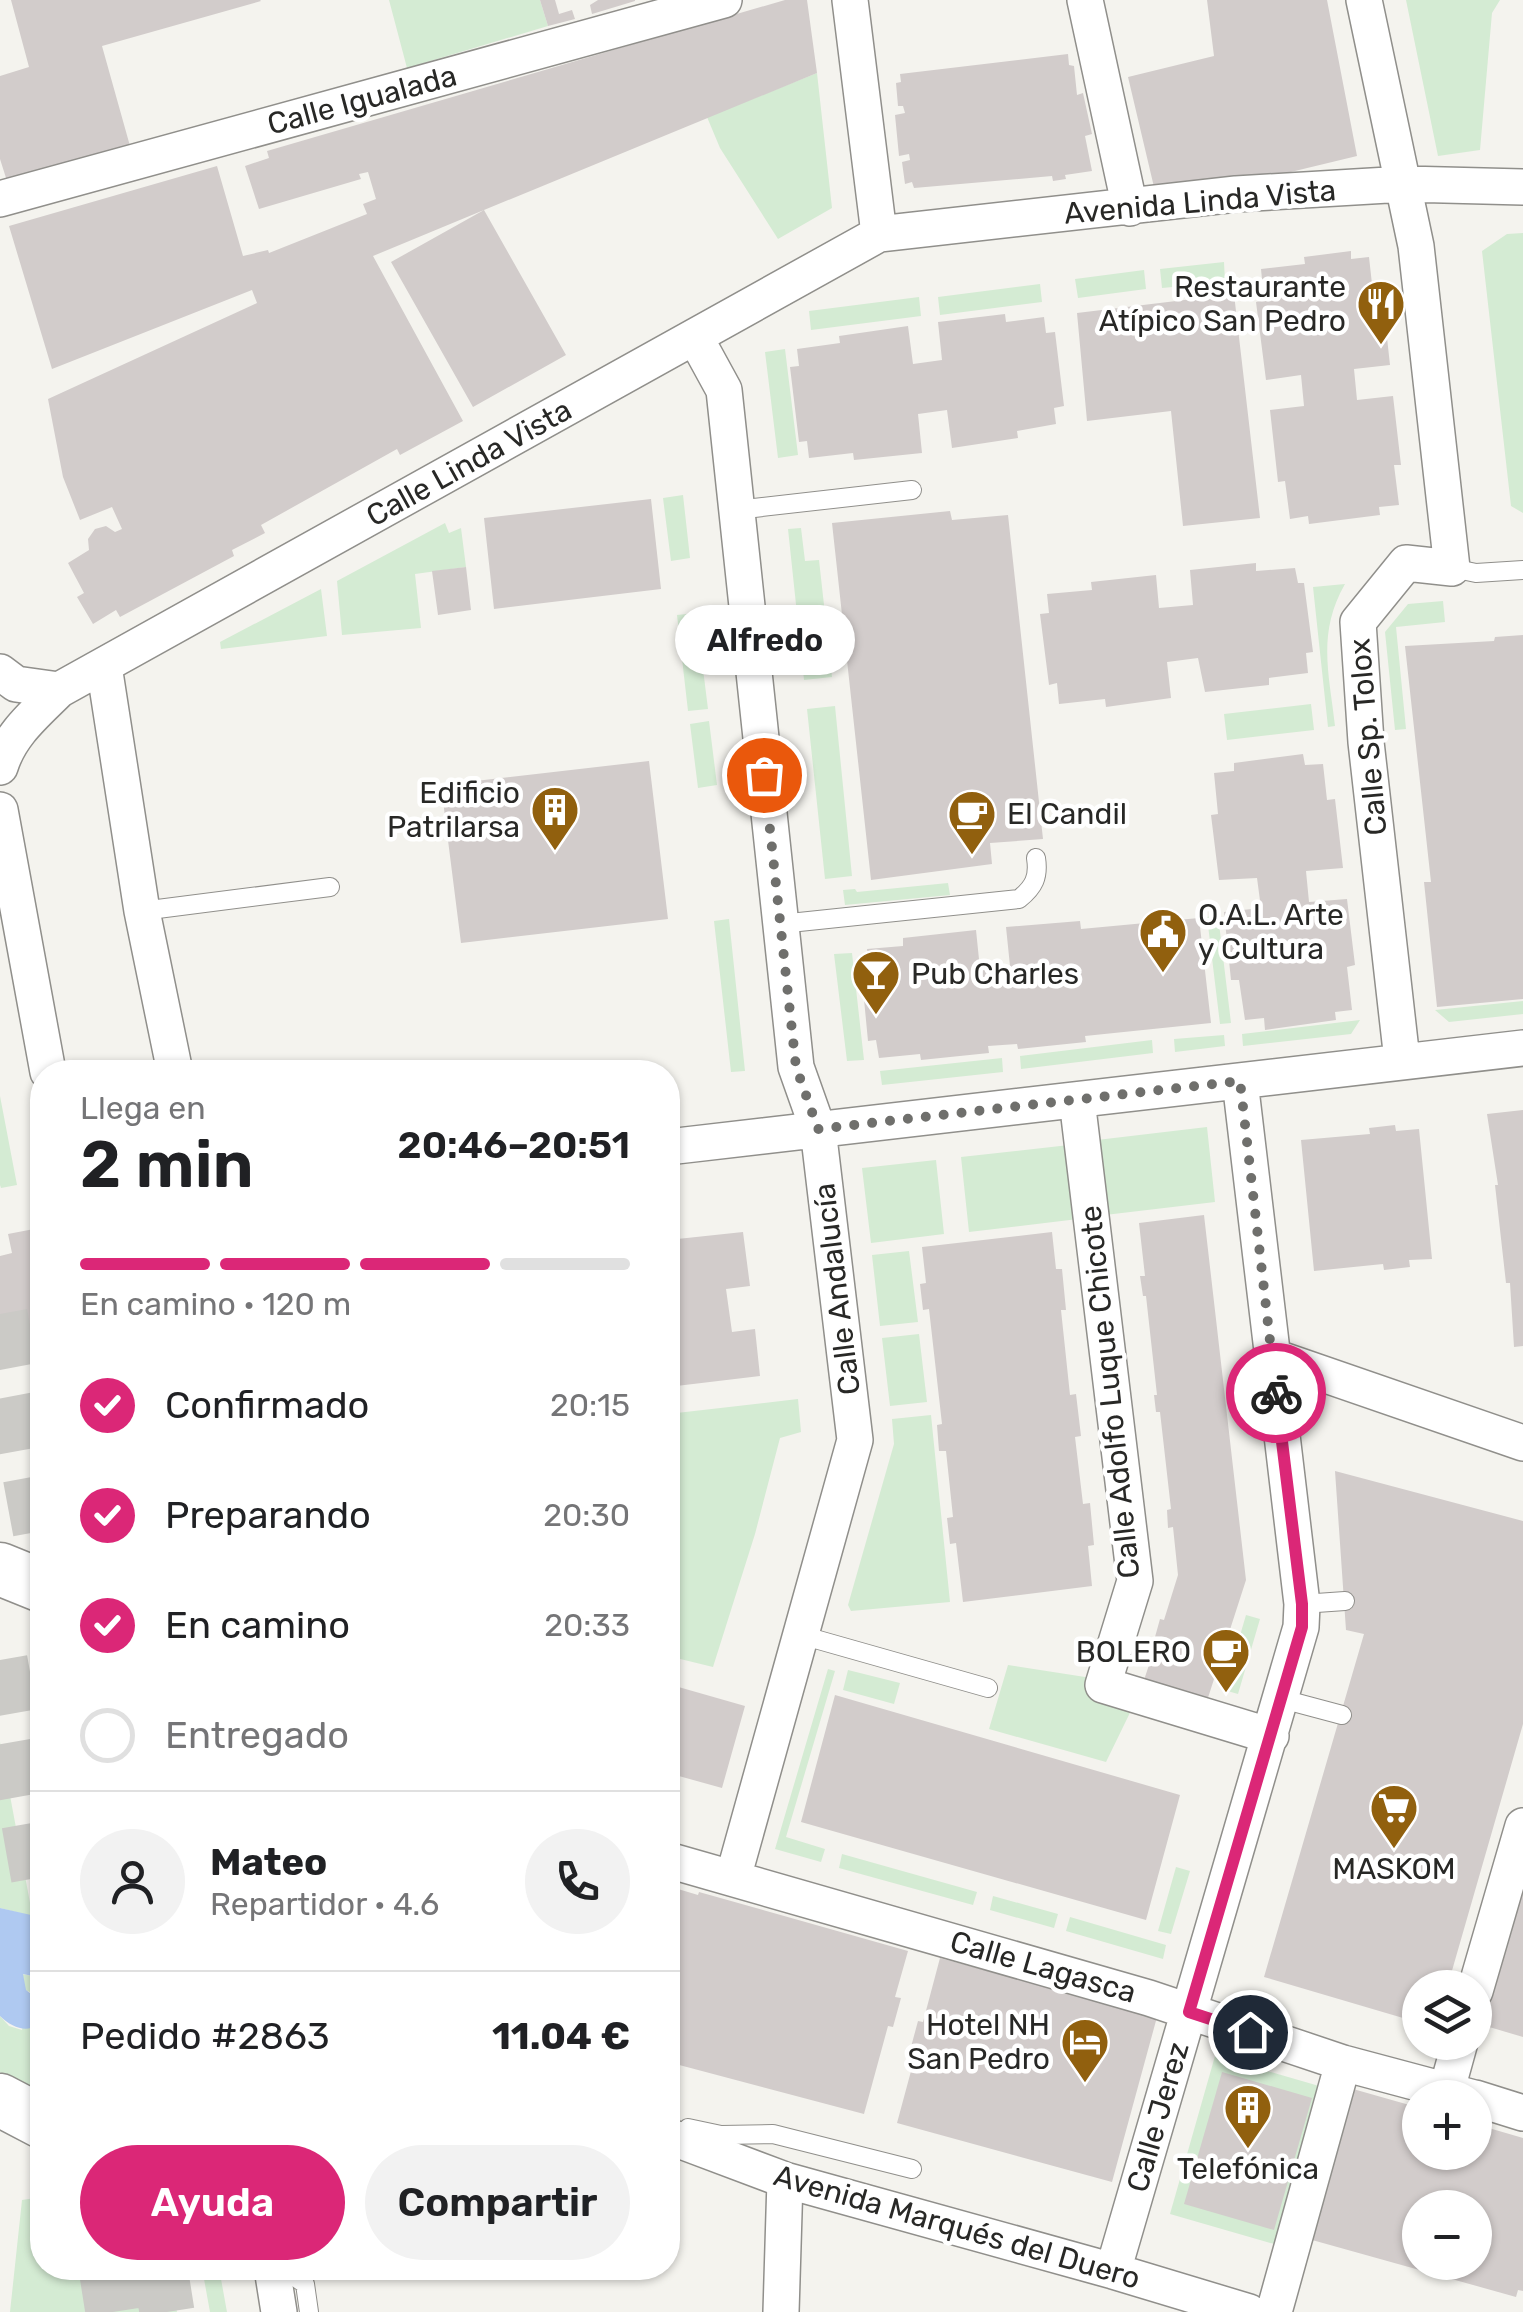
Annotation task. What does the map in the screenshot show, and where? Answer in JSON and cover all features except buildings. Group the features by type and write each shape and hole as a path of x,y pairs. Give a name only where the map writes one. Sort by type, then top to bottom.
{"street":[{"name":"Calle Igualada","path":"0,199 724,0"},
{"path":"850,0 879,234"},
{"path":"1085,0 1130,208"},
{"path":"1364,0 1416,246 1452,568"},
{"name":"Avenida Linda Vista","path":"879,234 1236,194 1405,184 1523,187"},
{"name":"Calle Linda Vista","path":"0,767 5,749 21,728 59,690 879,234"},
{"name":"Calle Andalucía","path":"695,337 724,390 796,1067 818,1129 855,1440 733,1878"},
{"name":"Calle Sp. Tolox","path":"1402,1060 1366,742 1358,622 1406,563 1452,568"},
{"path":"104,666 142,911 173,1060"},
{"path":"0,672 16,684 59,690"},
{"path":"0,810 46,1060"},
{"path":"680,1146 1523,1048"},
{"name":"Calle Jerez","path":"1113,2270 1302,1627 1240,1081"},
{"name":"Calle Adolfo Luque Chicote","path":"1077,1100 1135,1581 1103,1685 1271,1736"},
{"path":"1271,1356 1523,1443"},
{"path":"0,1569 30,1581"},
{"path":"1481,1970 1523,1826"},
{"name":"Calle Lagasca","path":"680,1863 1408,2080"},
{"path":"1274,2312 1343,2063"},
{"path":"0,2100 30,2116"},
{"name":"Calle Lagasca","path":"1492,2103 1523,2113"},
{"name":"Avenida Marqués del Duero","path":"680,2141 784,2180 1113,2270 1250,2312"},
{"path":"780,2312 784,2180"},
{"path":"274,2280 280,2312"}],"lane":[{"path":"736,510 912,490"},
{"path":"1452,568 1476,573 1523,570"},
{"path":"780,924 1018,899 1034,884 1038,874 1036,858"},
{"path":"142,911 330,887"},
{"path":"1302,1604 1345,1601"},
{"path":"800,1635 988,1688"},
{"path":"1282,1699 1342,1715"},
{"path":"680,2128 721,2135 772,2134 912,2169"},
{"path":"298,2280 304,2284 309,2312"}],"green space":[{"path":"389,0 540,0 548,26 407,68"},
{"path":"1406,0 1500,0 1492,13 1480,150 1438,156"},
{"path":"817,73 832,208 778,239 720,148 707,117"},
{"path":"1523,233 1523,513 1511,506 1482,251 1507,234"},
{"path":"1224,262 1225,282 1162,288 1160,269"},
{"path":"1144,270 1146,289 1078,298 1075,279"},
{"path":"1040,284 1042,302 940,315 938,297"},
{"path":"919,297 921,316 811,330 809,311"},
{"path":"785,349 798,455 778,458 765,352"},
{"path":"683,495 690,558 671,561 663,498"},
{"path":"445,523 449,533 461,528 466,567 415,574 421,628 342,635 337,581"},
{"path":"801,528 805,561 819,560 832,677 804,680 788,529"},
{"path":"1345,584 1328,636 1335,726 1328,727 1313,587"},
{"path":"321,589 327,636 221,649 220,642"},
{"path":"1443,601 1445,622 1396,627 1406,729 1395,730 1385,632 1408,604"},
{"path":"696,613 708,709 688,711 677,615"},
{"path":"1311,704 1314,730 1227,740 1224,714"},
{"path":"835,706 852,876 825,879 807,709"},
{"path":"709,721 717,785 698,788 690,724"},
{"path":"948,883 950,895 845,905 843,890"},
{"path":"1218,915 1231,1023 1220,1024 1207,917"},
{"path":"729,919 745,1071 731,1072 714,921"},
{"path":"852,953 864,1060 847,1061 834,954"},
{"path":"1523,1001 1523,1014 1449,1022 1435,1010"},
{"path":"1360,1020 1351,1034 1243,1046 1242,1034"},
{"path":"1224,1035 1225,1046 1175,1052 1174,1039"},
{"path":"1152,1040 1153,1053 1021,1069 1020,1056"},
{"path":"1002,1058 1003,1072 882,1085 880,1071"},
{"path":"0,1096 17,1185 1,1188 0,1185"},
{"path":"1207,1127 1215,1202 1105,1215 1097,1140"},
{"path":"1069,1145 1078,1219 969,1232 961,1157"},
{"path":"936,1160 944,1234 871,1243 862,1168"},
{"path":"909,1251 918,1322 880,1326 872,1255"},
{"path":"919,1334 927,1402 890,1406 882,1338"},
{"path":"798,1399 801,1432 780,1438 713,1667 680,1659 680,1413"},
{"path":"931,1415 950,1602 851,1611 848,1605 894,1444 892,1419"},
{"path":"1246,1615 1260,1619 1238,1694 1224,1690"},
{"path":"1008,1665 1143,1686 1106,1762 989,1729"},
{"path":"828,1669 835,1671 786,1837 825,1849 821,1862 775,1849"},
{"path":"848,1670 900,1683 894,1704 843,1690"},
{"path":"0,1742 30,1916 0,1908"},
{"path":"842,1854 977,1892 973,1905 839,1868"},
{"path":"1176,1867 1190,1871 1171,1934 1158,1931"},
{"path":"993,1896 1058,1914 1054,1928 990,1910"},
{"path":"1070,1917 1166,1945 1163,1959 1066,1931"},
{"path":"22,1974 30,1976 30,1992 25,1990"},
{"path":"30,1992 30,2091 0,2072 0,2016 9,2026 22,2030"},
{"name":"Telefónica","path":"1215,2056 1326,2088 1281,2246 1170,2214"},
{"path":"30,2199 30,2280 171,2280 177,2312 10,2312 22,2200"},
{"path":"204,2280 221,2280 227,2312 210,2312"}],"water":[{"path":"0,1908 30,1915 30,1975 23,1974 30,1993 30,2028 15,2026 0,2016"}],"tunnel":[{"path":"0,1314 30,1475"},
{"path":"0,1660 30,1829"},
{"path":"108,2280 113,2312"},
{"path":"162,2280 167,2312"}],"way so far":[{"path":"764,775 796,1067 818,1129 1240,1081 1276,1393"}],"place":[{"name":"Restaurante Atípico San Pedro","path":"1381,346"},
{"name":"Alfredo","path":"764,775"},
{"name":"Edificio Patrilarsa","path":"555,852"},
{"name":"El Candil","path":"972,856"},
{"name":"O.A.L. Arte y Cultura","path":"1163,974"},
{"name":"Pub Charles","path":"876,1016"},
{"name":"BOLERO","path":"1226,1694"},
{"name":"MASKOM","path":"1394,1850"},
{"name":"Hotel NH San Pedro","path":"1085,2084"},
{"name":"Telefónica","path":"1248,2150"}],"route":[{"path":"1250,2032 1189,2012 1302,1627 1276,1393"}]}
